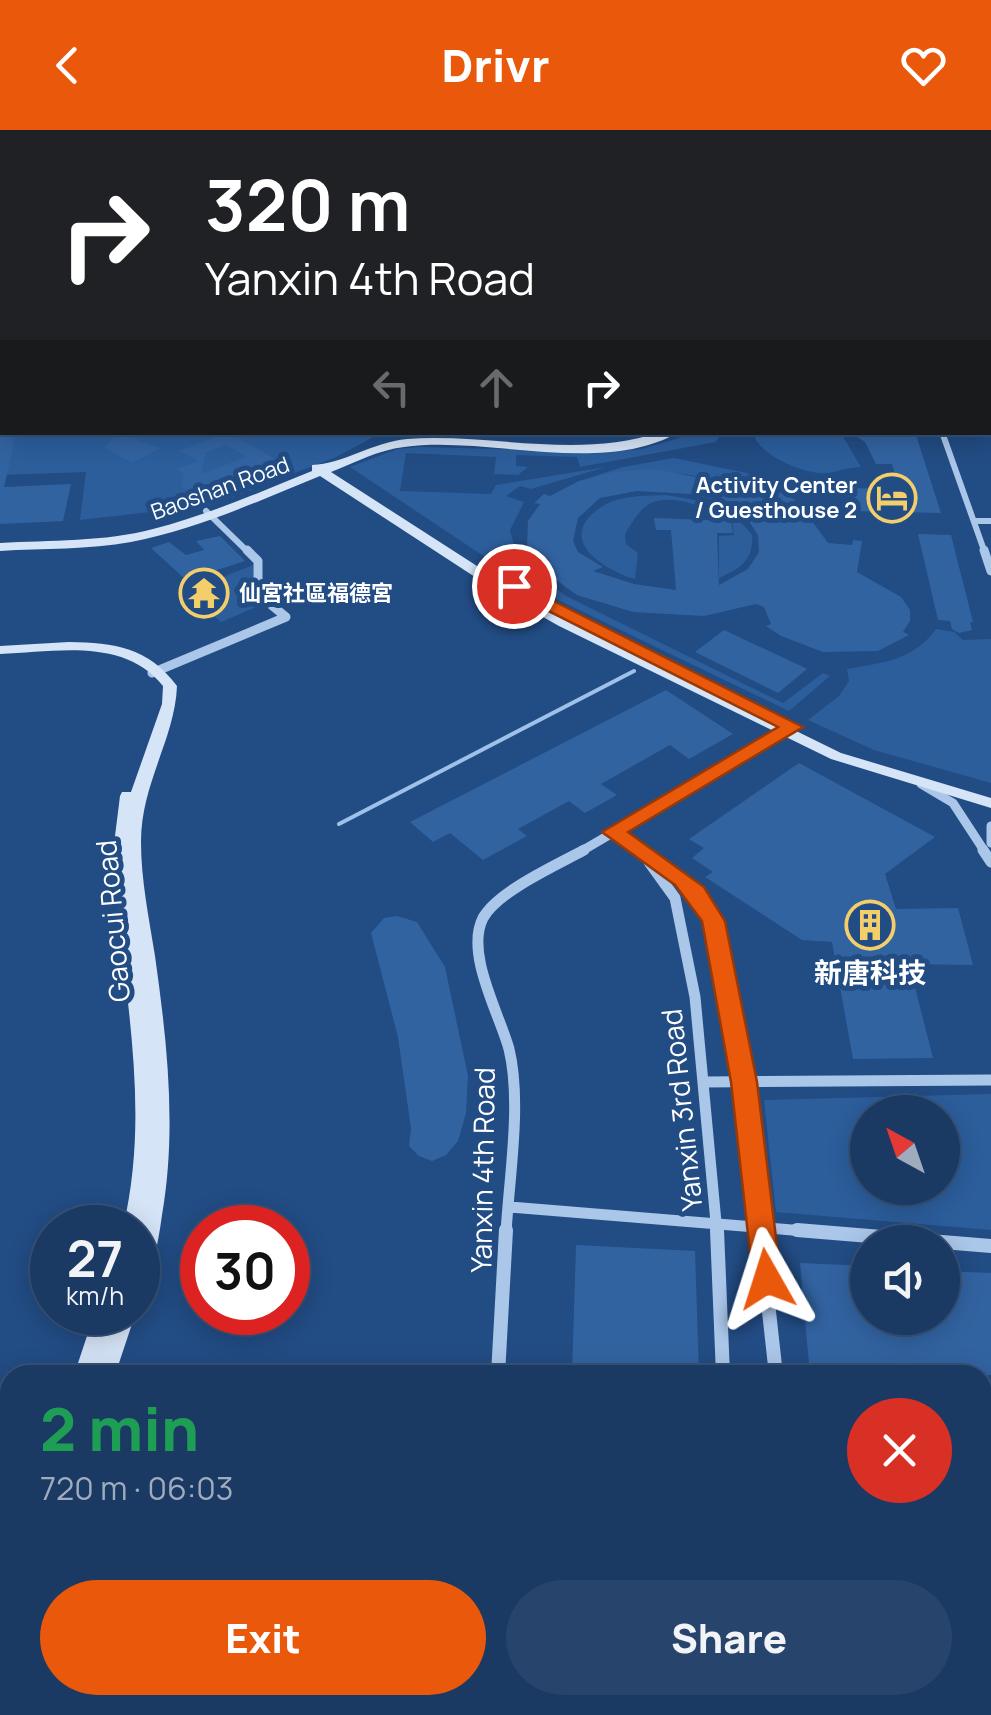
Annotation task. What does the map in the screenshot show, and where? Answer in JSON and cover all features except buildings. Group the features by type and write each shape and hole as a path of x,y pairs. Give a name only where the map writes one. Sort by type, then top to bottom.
{"street":[{"path":"324,468 380,442 404,438 600,441 634,435"},
{"path":"324,468 403,444 624,446 662,435"},
{"path":"943,435 991,571"},
{"path":"324,468 548,614 848,761 991,803"},
{"name":"Baoshan Road","path":"0,544 125,539 209,513 324,468"},
{"path":"0,654 91,654 118,658 155,672 286,618 258,594 258,561 209,513"},
{"path":"974,521 991,521"},
{"name":"Gaocui Road","path":"137,1205 145,1153 144,1080 121,836 129,791 160,702 155,672"},
{"name":"Gaocui Road","path":"155,672 170,686 170,704 136,808 135,858 157,1044 162,1152 156,1205"},
{"path":"789,729 884,764 991,794"},
{"name":"Yanxin 4th Road","path":"499,1365 513,1094 510,1054 475,944 484,916 505,896 789,729"},
{"path":"920,783 953,803 991,862"},
{"path":"991,826 991,843"},
{"name":"Yanxin 3rd Road","path":"613,832 696,892 714,921 744,1082 775,1365"},
{"name":"Yanxin 3rd Road","path":"642,854 675,898 695,996 717,1221 722,1365"},
{"path":"706,1082 991,1080"},
{"path":"510,1207 991,1246"},
{"path":"89,1365 99,1335"},
{"path":"107,1365 117,1335"}],"shaded area":[{"path":"0,435 377,435 336,457 212,505 80,520 86,472 0,475"},
{"path":"688,435 720,435 716,442 580,467 577,457 516,455 516,466 528,467 518,475 494,474 496,457 406,453 400,491 491,494 496,485 606,467 531,489 520,486 506,496 524,502 510,530 518,559 566,596 783,703 823,673 830,676 789,711 527,585 350,467 397,449 420,447 611,452 642,449"},
{"path":"754,435 842,435 861,467 828,473 806,471 783,462"},
{"path":"674,458 756,475 759,482 743,474 730,483 654,472 579,481 623,467"},
{"path":"665,495 702,502 734,517 752,535 751,551 744,562 719,578 719,536 734,535 732,520 702,507 666,500 645,507 625,534 626,544 638,553 635,579 609,568 588,550 582,540 582,529 603,506 625,498"},
{"path":"253,565 255,596 265,603 221,622 193,599 211,596 220,578"},
{"path":"936,629 954,632 963,640 991,639 991,783 874,750 808,720 839,696 849,681 847,669 907,654"},
{"path":"991,1094 991,1230 776,1212 764,1100 850,1098 850,1205 960,1205 960,1095 953,1095"}],"waterway":[{"path":"339,824 634,671"}],"place":[{"name":"Activity Center / Guesthouse 2","path":"892,498"},
{"name":"仙宮社區福德宮","path":"204,593"},
{"name":"新唐科技","path":"870,925"}],"route":[{"path":"514,586 793,727 613,832 683,880 696,892 714,921 744,1082 767,1279"}]}
